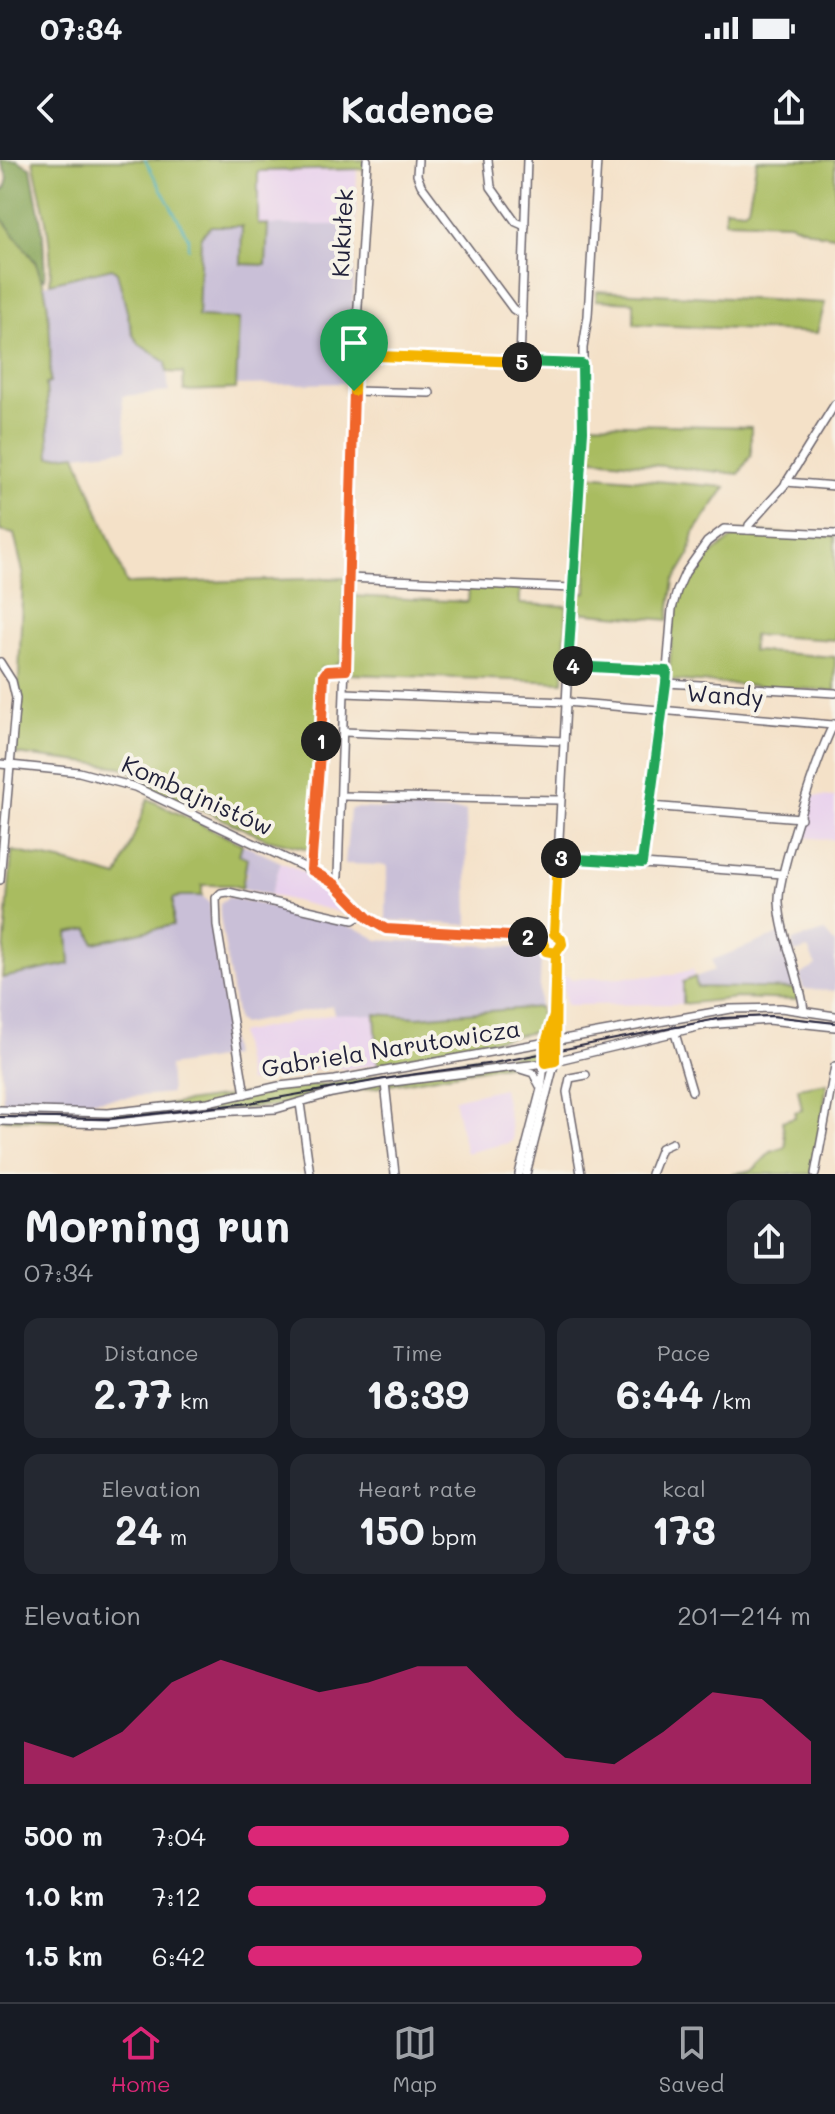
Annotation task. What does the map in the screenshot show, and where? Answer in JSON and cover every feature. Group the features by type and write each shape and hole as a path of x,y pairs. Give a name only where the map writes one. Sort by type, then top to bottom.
{"street":[{"name":"Kukułek","path":"335,884 338,876 344,732 355,355 367,160"},
{"path":"418,160 417,175 421,185 513,309 522,315"},
{"path":"488,160 491,187 516,222 525,226"},
{"path":"520,362 527,160"},
{"path":"554,934 583,431 582,364 588,318 597,160"},
{"path":"355,355 582,364"},
{"path":"354,391 430,393"},
{"path":"748,530 786,482 835,404"},
{"path":"786,482 835,486"},
{"path":"642,863 666,683 672,609 685,573 696,555 719,531 835,534"},
{"path":"349,578 572,588"},
{"path":"0,662 16,694 0,880"},
{"path":"568,666 667,671"},
{"path":"311,870 324,675 327,671 346,670"},
{"path":"666,683 835,693"},
{"name":"Wandy","path":"345,693 566,702 834,724"},
{"path":"804,1011 779,906 783,874 834,724"},
{"path":"344,732 564,741"},
{"name":"Kombajnistów","path":"0,764 79,772 140,789 311,870 335,884 379,926 392,930 522,936 543,942"},
{"path":"341,796 560,800"},
{"path":"650,806 801,818"},
{"path":"558,858 783,874"},
{"path":"245,1094 219,943 216,898 228,892 353,920 363,914"},
{"path":"554,934 543,942 546,951 556,953"},
{"path":"526,1174 555,1061 556,953 562,944 554,934"},
{"name":"Gabriela Narutowicza","path":"0,1110 108,1113 208,1102 279,1086 335,1080 731,1009 804,1011 835,1016"},
{"path":"555,1019 574,1039"},
{"path":"519,1174 541,1089 546,1043 555,1019"},
{"name":"Gabriela Narutowicza","path":"0,1121 109,1124 276,1109 332,1093 385,1083 546,1063 674,1030 734,1021 768,1020 835,1027"},
{"path":"674,1030 692,1091"},
{"path":"815,1174 835,1066"},
{"name":"Gabriela Narutowicza","path":"515,1067 533,1073 541,1089"},
{"path":"581,1174 567,1092 570,1078 586,1075"},
{"path":"385,1083 395,1174"},
{"path":"300,1103 310,1174"},
{"path":"651,1174 661,1148 672,1143"}],"shaded area":[{"path":"357,169 355,240 337,225 258,225 258,171"},
{"path":"268,225 337,225 355,240 350,383 236,385 239,319 198,317 201,236 211,226 242,226 241,264 266,264"},
{"path":"112,268 117,272 133,335 139,344 166,362 169,392 122,396 127,449 50,458 46,384 50,383 51,349 43,285"},
{"path":"813,796 835,797 835,840 802,837"},
{"path":"350,810 466,811 468,925 386,920 387,865 345,864"},
{"path":"242,844 281,862 270,895 242,888 247,873 239,856"},
{"path":"15,854 180,896 202,896 210,904 232,1056 169,1066 171,1093 64,1103 3,1103 0,995 11,858"},
{"path":"281,862 339,893 348,904 347,914 270,895"},
{"path":"228,897 319,917 360,930 378,940 531,948 541,958 539,1007 418,1017 334,1014 332,1006 242,1024 237,1020 220,916 220,904"},
{"path":"824,931 835,944 835,991 803,989 800,975 816,966 808,949 794,953 792,941"},
{"path":"782,933 796,989 697,987 695,977 714,970 712,960"},
{"path":"693,969 695,977 683,983 683,1004 566,1005 561,976 570,979 673,975"},
{"path":"334,1014 375,1014 378,1064 297,1071 248,1083 239,1033"},
{"path":"503,1088 513,1140 466,1153 454,1099"}],"green space":[{"path":"0,160 17,160 31,168 43,234 45,279 41,278 36,263 0,216 0,191 5,189 8,178"},
{"path":"33,160 364,160 364,169 258,171 258,224 268,225 266,265 241,264 242,226 211,226 201,236 198,317 239,319 236,389 184,391 183,373 167,372 166,362 139,344 133,335 117,272 112,268 50,283 48,237"},
{"path":"757,160 835,160 835,236 789,223 725,221 725,208 744,210 748,207"},
{"path":"0,216 34,259 45,291 50,339 50,383 46,384 50,457 76,454 127,584 345,578 341,661 332,667 321,668 313,850 266,839 139,781 138,776 122,767 16,754 23,572 14,534 0,531"},
{"path":"597,291 825,303 817,333 634,324 634,302 596,300"},
{"path":"588,423 751,427 751,455 739,474 586,458"},
{"path":"586,475 726,487 694,533 689,556 674,581 668,620 577,612 578,593 586,592"},
{"path":"740,532 835,536 835,640 753,635 752,651 835,657 835,691 669,680 674,619 683,589 704,562"},
{"path":"469,586 520,589 520,604 567,606 563,682 350,674 352,596 468,602"},
{"path":"148,799 242,844 239,855 247,858 242,888 202,885 202,896 173,899 173,925 94,943 89,929 68,933 70,964 2,978 12,851 118,877"},
{"path":"695,977 697,987 796,989 797,1000 737,998 683,1004 683,982"},
{"path":"539,1007 542,1022 534,1032 378,1064 375,1014 418,1017"},
{"path":"532,1052 534,1060 271,1106 110,1121 0,1119 0,1113 86,1116 331,1084 496,1054 498,1058"},
{"path":"827,1083 811,1174 732,1174 753,1170 771,1152 784,1148 782,1121 795,1117 795,1112 802,1110 798,1088"}],"waterway":[{"path":"145,160 188,237 188,248"}],"tram line":[{"path":"0,1117 109,1119 249,1103 494,1063 722,1018 772,1016 835,1023"}],"route":[{"path":"354,391 346,670 327,671 324,675 314,862 311,870 335,884 369,919 386,929 522,936 543,942 546,951 556,953 554,1016 555,1061 546,1063 546,1043 554,1016 556,975 556,953 562,944 554,934 558,858 642,863 667,671 568,666 585,397 582,364 355,355 354,391"}]}
